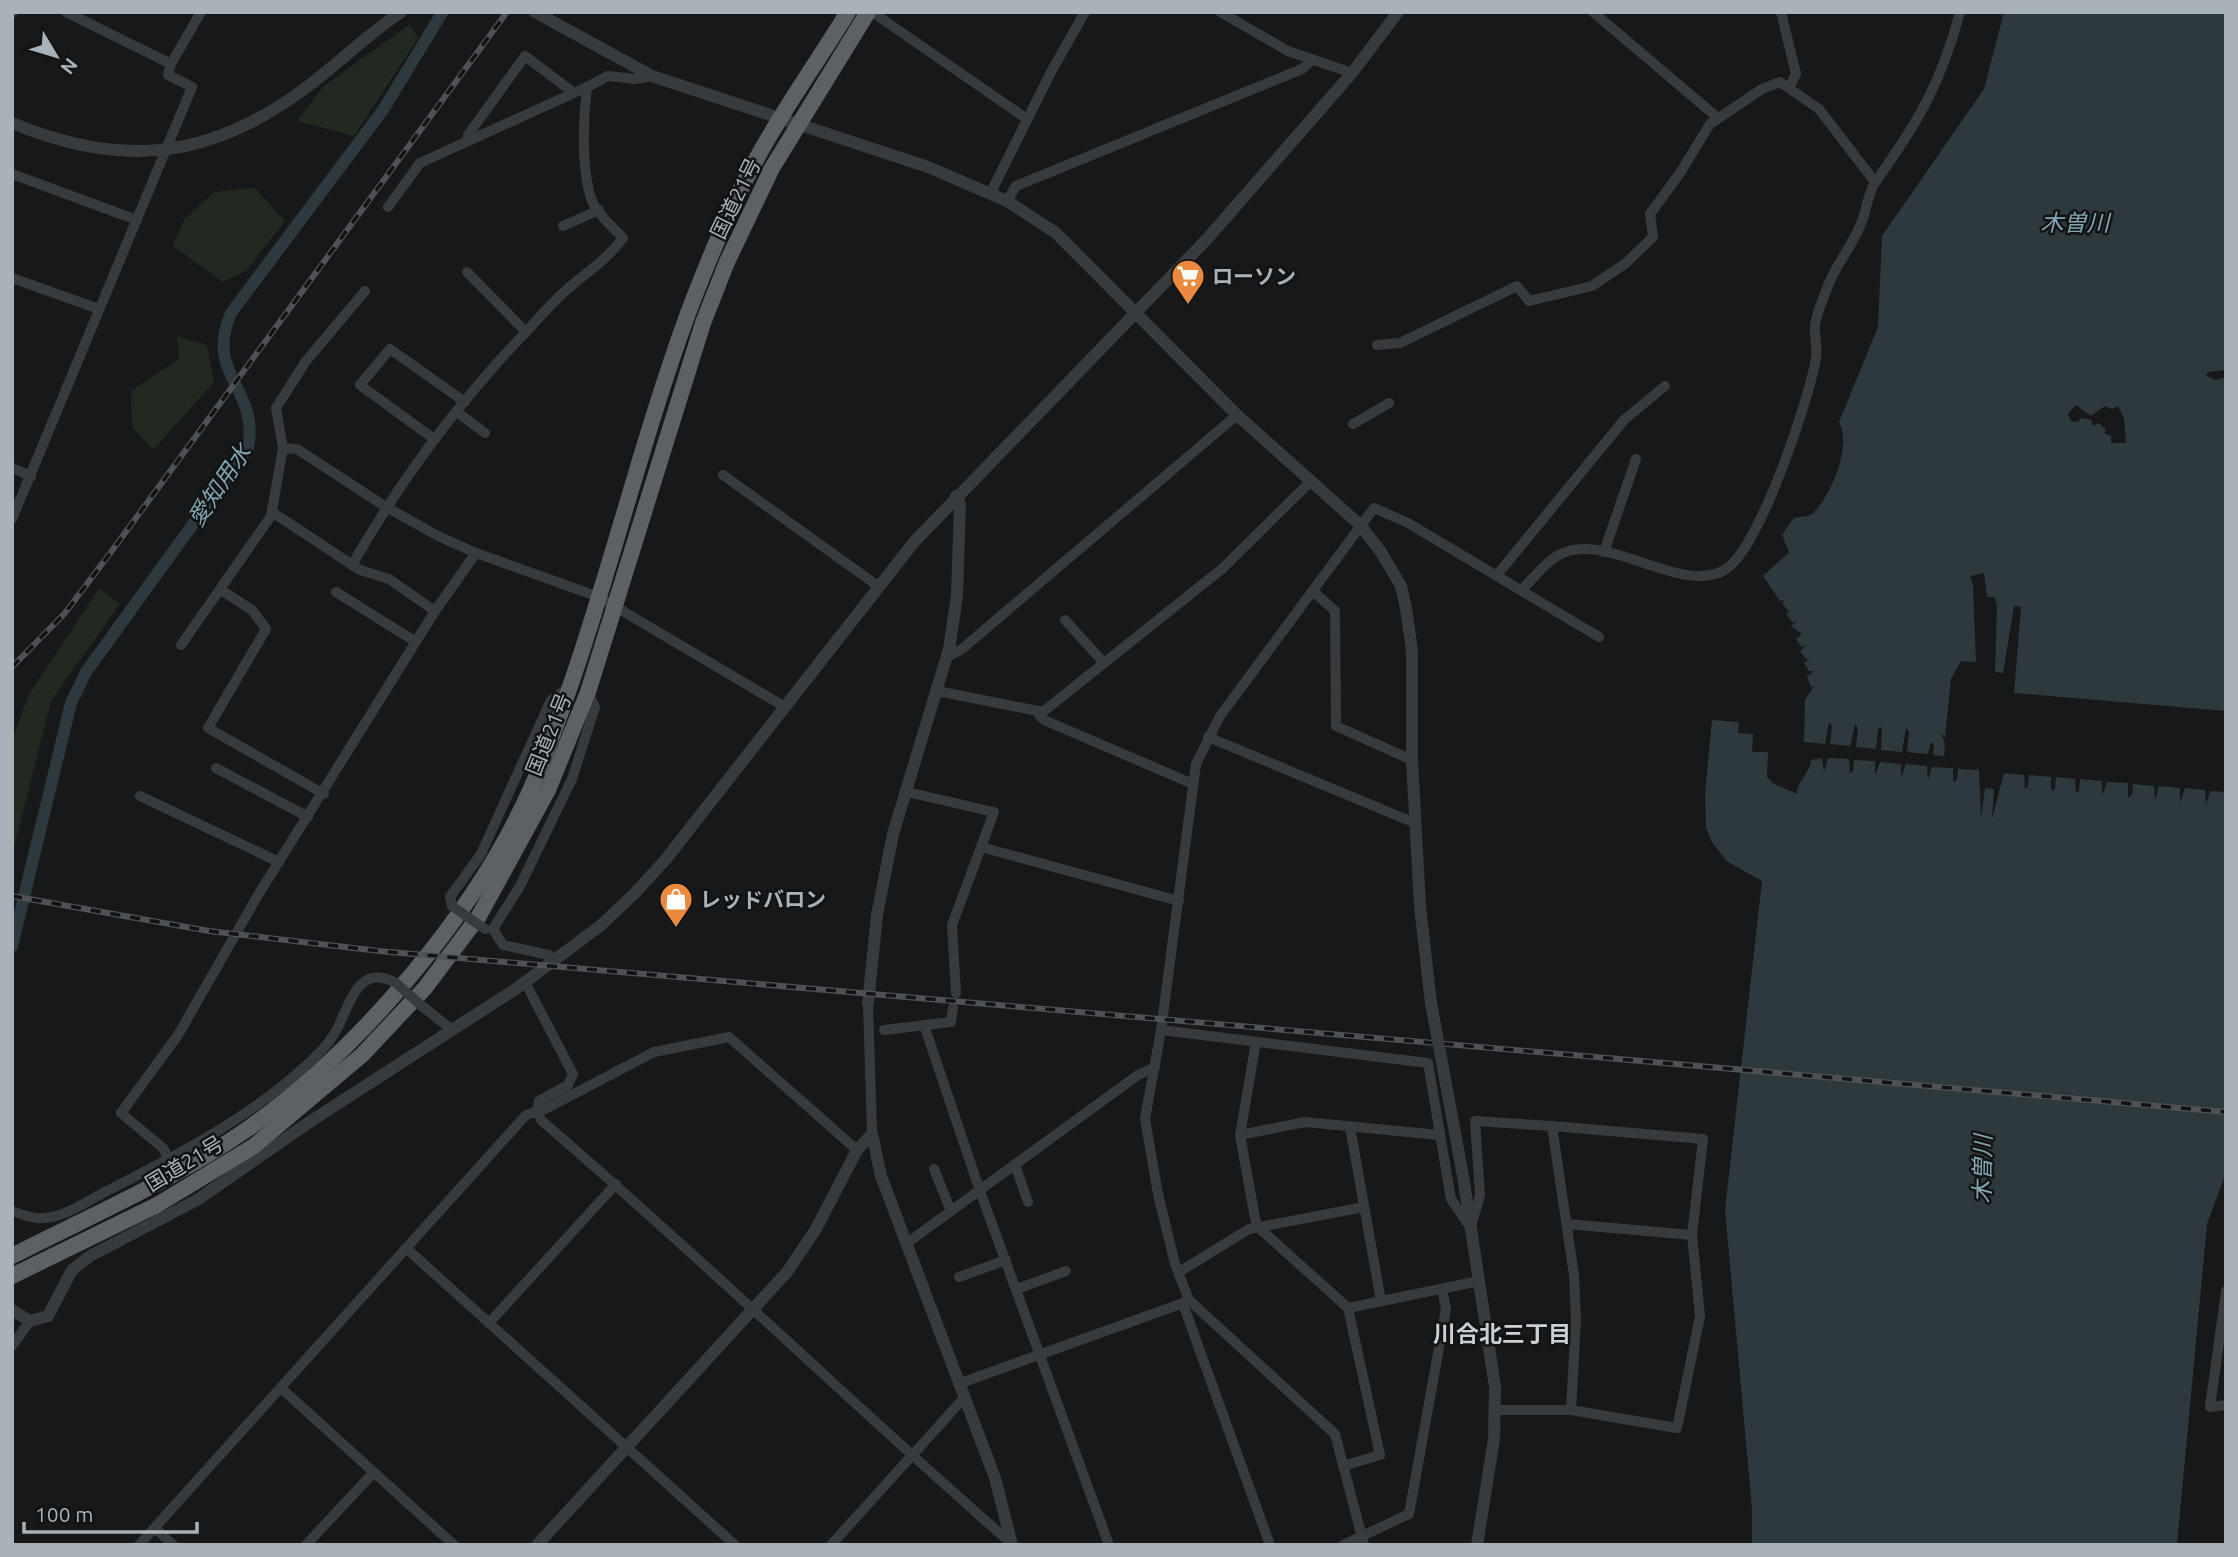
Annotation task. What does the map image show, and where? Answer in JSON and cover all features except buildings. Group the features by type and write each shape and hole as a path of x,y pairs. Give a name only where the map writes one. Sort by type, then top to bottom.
{"highway":[{"name":"国道21号","path":"12,1256 192,1162 247,1129 355,1035 413,974 464,908 532,786 570,687 687,317 756,159 848,12"},
{"name":"国道21号","path":"12,1276 157,1205 254,1146 362,1055 425,988 479,916 548,790 588,692 617,607 703,323 766,178 870,12"}],"street":[{"path":"66,12 171,64"},
{"path":"12,519 192,87 168,75 171,64 201,12"},
{"path":"12,122 73,145 125,152 167,149 209,140 259,119 300,93 400,12"},
{"path":"535,12 652,76 928,167 1007,201 1056,233 1237,415 1360,525 1381,552 1401,586 1412,650 1412,760 1420,906 1431,1003 1492,1357 1494,1439 1477,1545"},
{"path":"870,12 1027,119"},
{"path":"991,192 1085,12"},
{"path":"1220,12 1311,61 1352,73"},
{"path":"12,1346 30,1321 48,1315 72,1270 90,1256 197,1200 555,962 600,926 666,859 878,586 956,496 1207,239 1352,73 1398,12"},
{"path":"1593,12 1718,117"},
{"path":"1780,12 1796,74 1790,86"},
{"path":"1523,589 1556,557 1580,549 1604,552 1688,574 1717,575 1729,567 1748,541 1792,449 1816,356 1815,326 1827,287 1861,226 1875,182 1926,107 1943,68 1960,12"},
{"path":"467,141 468,135 525,56 574,93"},
{"path":"1007,201 1016,186 1302,69 1311,61"},
{"path":"388,207 420,163 608,76 635,79 652,76"},
{"path":"1377,345 1400,343 1427,332 1503,290 1517,286 1529,301 1592,286 1615,271 1653,237 1650,214 1680,173 1710,124 1762,89 1780,82 1790,86 1819,109 1875,182"},
{"path":"352,565 386,506 434,439 526,332 565,291 607,260 623,239 593,202 586,159 584,115 587,87"},
{"path":"12,174 137,220"},
{"path":"563,226 599,210"},
{"path":"467,272 526,332"},
{"path":"12,278 99,309"},
{"path":"181,645 265,528 272,512 283,447 276,408 306,361 365,291"},
{"path":"434,439 360,385 390,349 465,402"},
{"path":"1497,575 1625,421 1665,386"},
{"path":"1353,424 1390,403"},
{"path":"457,412 485,433"},
{"path":"947,657 961,649 1237,415"},
{"path":"283,447 297,449 386,506 476,553 598,597 785,707"},
{"path":"1604,552 1636,459"},
{"path":"12,468 31,476"},
{"path":"723,475 878,586"},
{"path":"1193,784 1044,720 1040,715 1223,568 1311,481"},
{"path":"956,496 960,504 957,596 947,657 893,834 877,915 868,1003 872,1134 881,1176 995,1478 1012,1544"},
{"path":"1270,1545 1186,1302 1146,1138 1145,1119 1161,1030 1196,764 1220,716 1371,510 1378,508 1523,589 1598,637"},
{"path":"272,512 352,565 388,579 435,611"},
{"path":"168,1160 164,1149 121,1113 178,1035 279,862 435,611 476,553"},
{"path":"221,590 252,610 266,629 208,728 324,793"},
{"path":"1313,591 1335,611 1336,726 1412,760"},
{"path":"336,592 416,642"},
{"path":"1065,620 1104,663"},
{"path":"555,962 549,955 503,945 489,929 452,906 450,897 481,854 551,700 570,687"},
{"path":"937,691 1043,712"},
{"path":"489,929 520,886 572,779 596,707 588,692"},
{"path":"1208,737 1416,823"},
{"path":"216,768 308,817"},
{"path":"907,792 994,812 952,925 956,993"},
{"path":"140,796 279,862"},
{"path":"981,847 1179,901"},
{"path":"12,1211 39,1219 65,1212 168,1160 253,1108 313,1060 338,1028 360,984 372,978 385,977 396,983 451,1030"},
{"path":"525,982 573,1074 568,1085 539,1101 537,1112 542,1121 616,1184 911,1456 1012,1544"},
{"path":"884,1030 951,1022 953,1008"},
{"path":"924,1025 980,1191 1109,1545"},
{"path":"1161,1030 1428,1063 1451,1199 1471,1227"},
{"path":"139,1545 526,1115 537,1112 654,1052 729,1037 856,1150"},
{"path":"1256,1042 1240,1135 1258,1227 1348,1308 1380,1455 1343,1466"},
{"path":"906,1242 1138,1075 1155,1067"},
{"path":"1471,1227 1480,1195 1475,1121 1703,1139 1692,1235 1700,1316 1677,1429 1571,1410 1495,1410"},
{"path":"1240,1135 1306,1122 1439,1135"},
{"path":"1552,1126 1567,1224 1576,1320 1571,1410"},
{"path":"1350,1127 1381,1301"},
{"path":"537,1545 626,1444 787,1272 816,1229 856,1150 872,1134"},
{"path":"1015,1165 1028,1202"},
{"path":"934,1169 951,1212"},
{"path":"489,1323 616,1184"},
{"path":"1179,1272 1258,1227 1364,1207"},
{"path":"1567,1224 1692,1235"},
{"path":"406,1248 735,1545"},
{"path":"959,1277 1006,1260"},
{"path":"1017,1289 1066,1271"},
{"path":"1348,1308 1479,1281"},
{"path":"1343,1545 1362,1541 1409,1514 1447,1309 1442,1289"},
{"path":"2226,1291 2210,1407 2226,1405"},
{"path":"958,1384 1186,1302"},
{"path":"1186,1302 1335,1434 1362,1541"},
{"path":"12,1310 18,1317 30,1321"},
{"path":"281,1388 454,1545"},
{"path":"831,1545 963,1399"},
{"path":"306,1545 374,1472"},
{"path":"155,1528 173,1545"}],"shaded area":[{"path":"410,24 418,38 354,136 297,121 324,86"},
{"path":"255,188 285,221 246,271 223,282 173,246 184,220 214,192"},
{"path":"177,336 207,345 214,382 153,450 132,427 131,391 179,359"},
{"path":"99,588 120,604 51,701 12,856 12,741 28,696"}],"water":[{"name":"木曽川","path":"2004,12 2226,12 2226,370 2208,372 2206,376 2216,380 2226,377 2226,711 2014,693 2021,607 2014,606 2003,673 1995,672 1997,605 1994,597 1987,597 1984,573 1970,576 1973,585 1976,662 1961,661 1951,679 1945,737 1940,732 1945,743 1944,756 1933,755 1934,745 1931,742 1928,754 1907,752 1909,732 1906,728 1902,752 1881,750 1882,727 1878,729 1876,749 1856,747 1858,728 1855,724 1850,746 1830,744 1832,726 1829,722 1825,744 1804,742 1805,700 1814,686 1811,687 1807,676 1814,671 1809,671 1804,663 1810,658 1806,659 1800,651 1806,645 1801,647 1796,639 1802,634 1791,626 1797,621 1792,622 1786,614 1791,610 1788,611 1782,603 1784,600 1780,601 1763,576 1789,552 1782,535 1790,523 1795,518 1808,516 1815,511 1828,492 1838,468 1843,443 1839,422 1878,327 1882,236 1984,89","holes":["2076,405 2091,416 2105,406 2112,409 2118,406 2124,418 2126,443 2111,443 2111,436 2104,433 2106,430 2099,423 2093,426 2091,420 2081,418 2078,422 2071,421 2068,414"]},
{"path":"1712,720 1739,722 1738,733 1753,734 1752,752 1768,752 1767,777 1774,784 1797,794 1798,786 1811,760 1822,758 1824,772 1828,758 1849,759 1850,773 1853,771 1854,760 1875,761 1875,776 1880,762 1901,764 1901,778 1906,764 1927,766 1928,780 1932,767 1953,768 1953,782 1957,780 1958,769 1979,770 1981,818 1985,788 1994,789 1992,819 2004,773 2024,775 2025,789 2029,775 2051,777 2051,791 2055,789 2056,777 2075,779 2076,793 2079,791 2080,779 2102,781 2102,796 2107,782 2128,783 2128,798 2132,795 2133,784 2154,786 2155,800 2159,786 2180,788 2180,803 2185,788 2205,790 2206,805 2210,791 2226,792 2226,1173 2207,1224 2177,1545 1752,1545 1752,1509 1725,1210 1762,881 1728,862 1713,844 1706,828 1705,793"}],"waterway":[{"name":"愛知用水","path":"12,946 71,703 86,672 248,448 250,428 247,410 228,368 224,352 224,334 231,313 383,110 442,13"}],"railway":[{"path":"12,667 65,613 507,12"},
{"path":"12,896 209,931 379,951 2226,1112"}],"place":[{"name":"ローソン","path":"1188,306"},
{"name":"レッドバロン","path":"676,929"}],"district":[{"name":"川合北三丁目","path":"1502,1333"}]}
